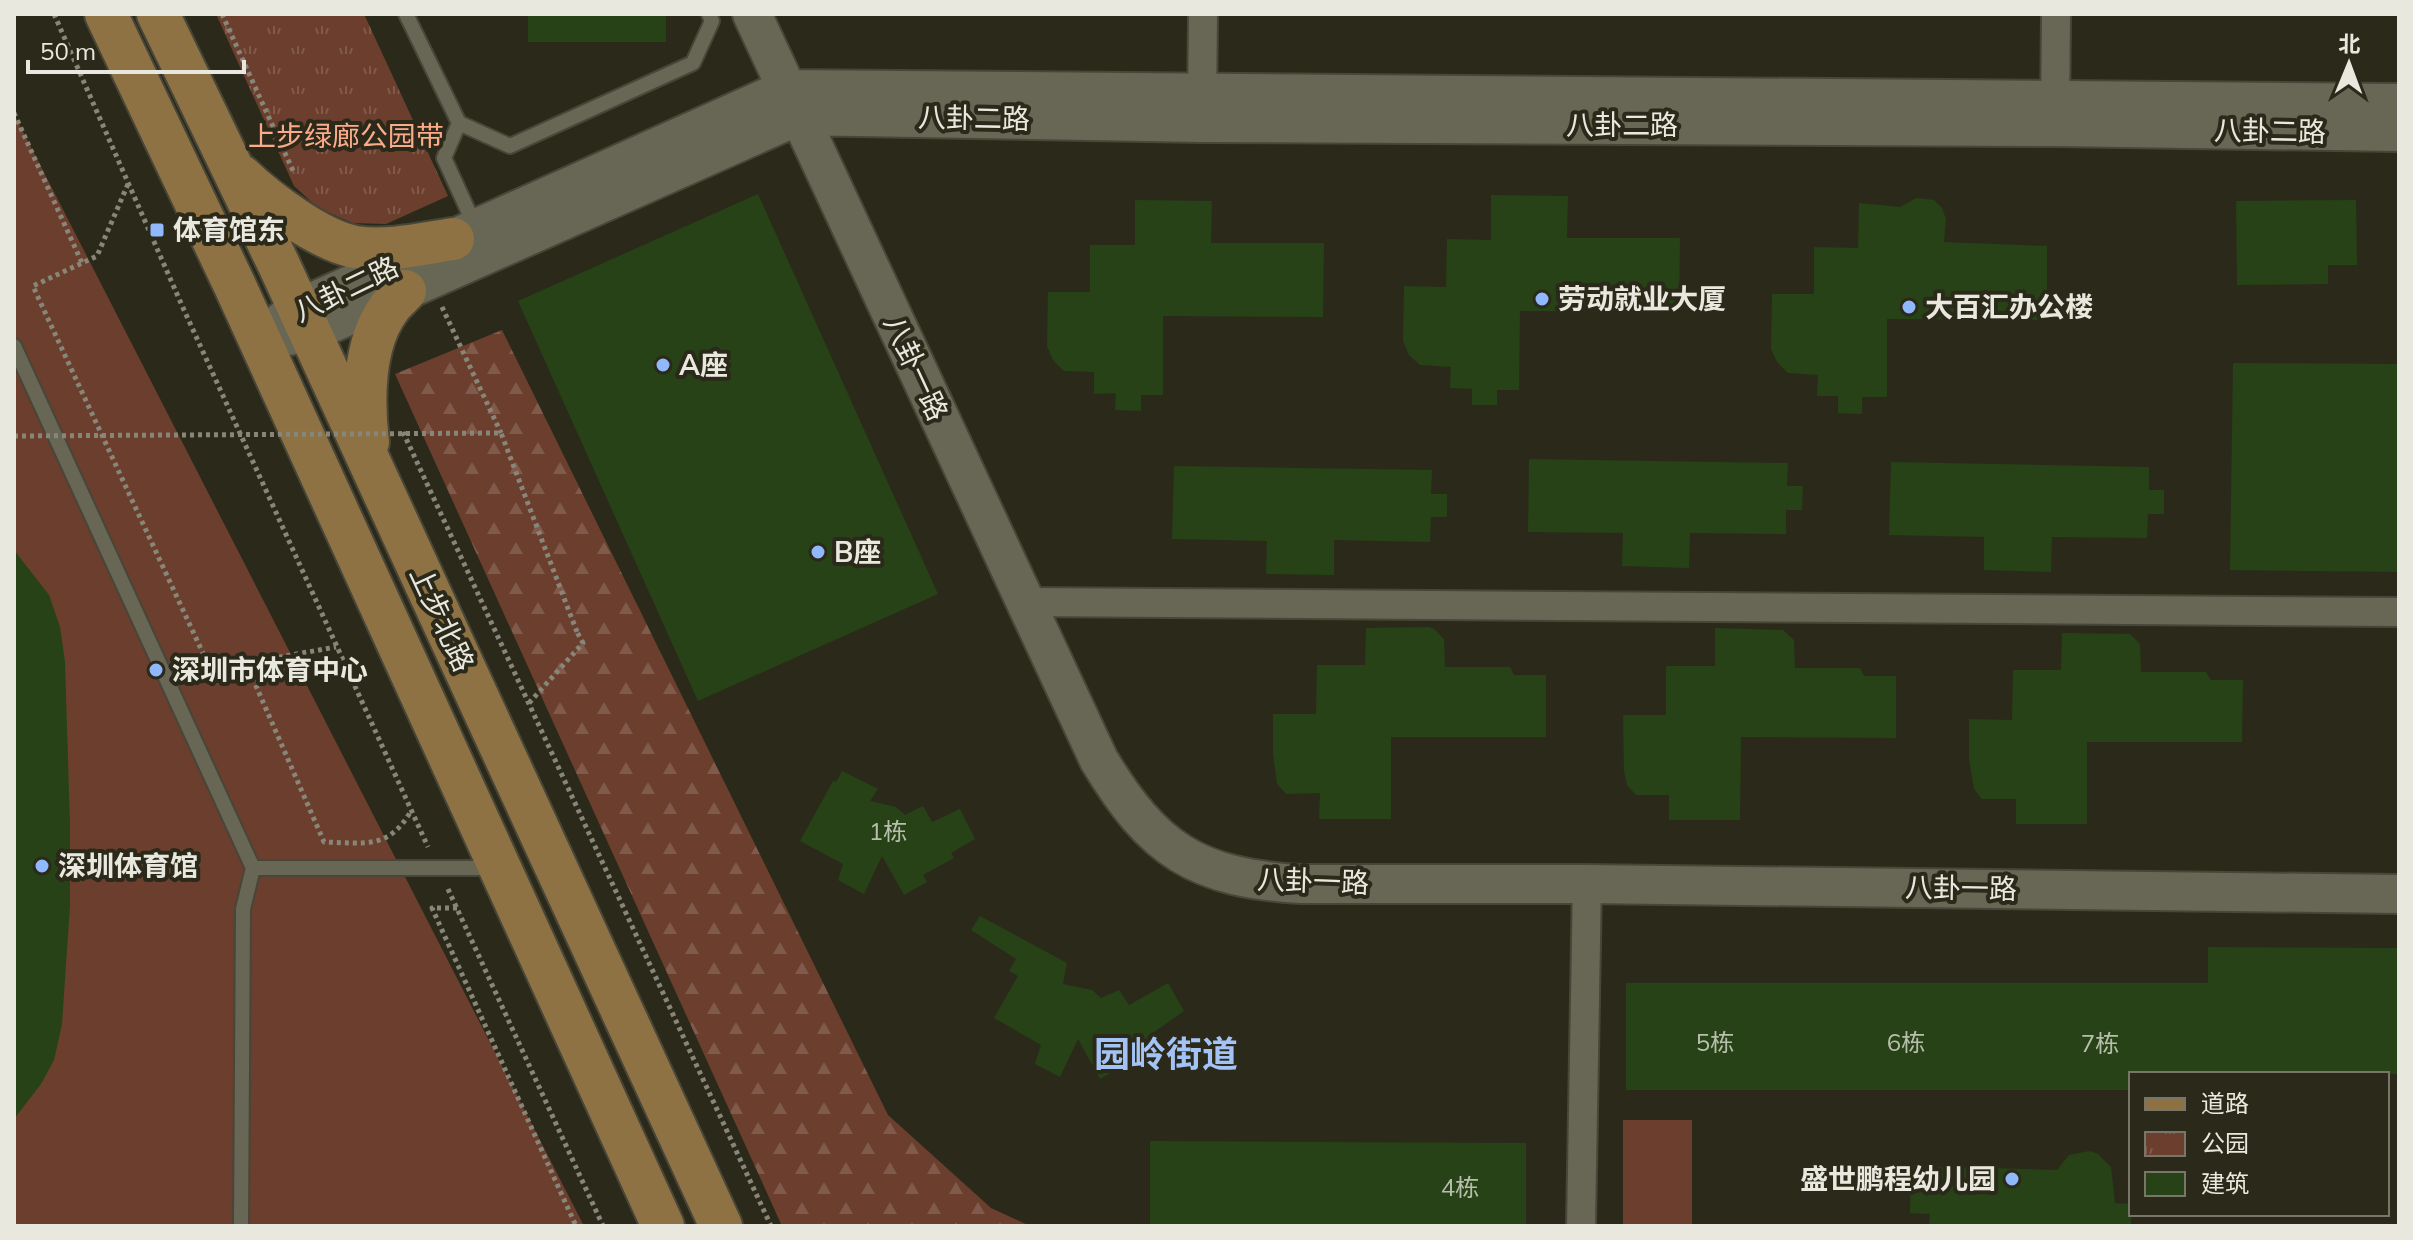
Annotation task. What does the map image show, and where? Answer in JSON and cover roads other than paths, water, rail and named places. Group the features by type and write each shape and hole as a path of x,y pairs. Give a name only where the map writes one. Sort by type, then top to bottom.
{"main road":[{"name":"上步北路","path":"106,14 259,339 663,1226"},
{"name":"上步北路","path":"158,14 371,463 721,1226"},
{"path":"231,166 260,195 284,211 353,247 396,247 464,234"},
{"path":"371,463 366,398 372,350 388,309 405,291"}],"street":[{"path":"1202,108 1203,14"},
{"path":"2056,14 2056,113"},
{"name":"八卦一路","path":"755,18 1099,760 1123,799 1153,834 1184,857 1221,873 1260,882 2399,894"},
{"name":"八卦二路","path":"305,321 464,234 792,102 1202,108 2056,113 2399,103"},
{"name":"八卦二路","path":"259,339 305,321 405,291 792,102"},
{"name":"八卦二路","path":"2056,113 2399,132"},
{"path":"1025,602 2399,612"},
{"path":"1581,1226 1587,884"}],"lane":[{"path":"406,14 459,123 510,146 693,63 712,21 709,14"},
{"path":"459,123 444,158 464,234"},
{"path":"14,346 253,868 243,909 241,1226"},
{"path":"253,868 502,868"}],"place":[{"name":"体育馆东","path":"157,230"},
{"name":"劳动就业大厦","path":"1542,299"},
{"name":"大百汇办公楼","path":"1909,307"},
{"name":"A座","path":"663,365"},
{"name":"B座","path":"818,552"},
{"name":"深圳市体育中心","path":"156,670"},
{"name":"深圳体育馆","path":"42,866"},
{"name":"盛世鹏程幼儿园","path":"2012,1179"}],"district":[{"name":"园岭街道","path":"1166,1054"}],"park label":[{"name":"上步绿廊公园带","path":"346,136"}]}
